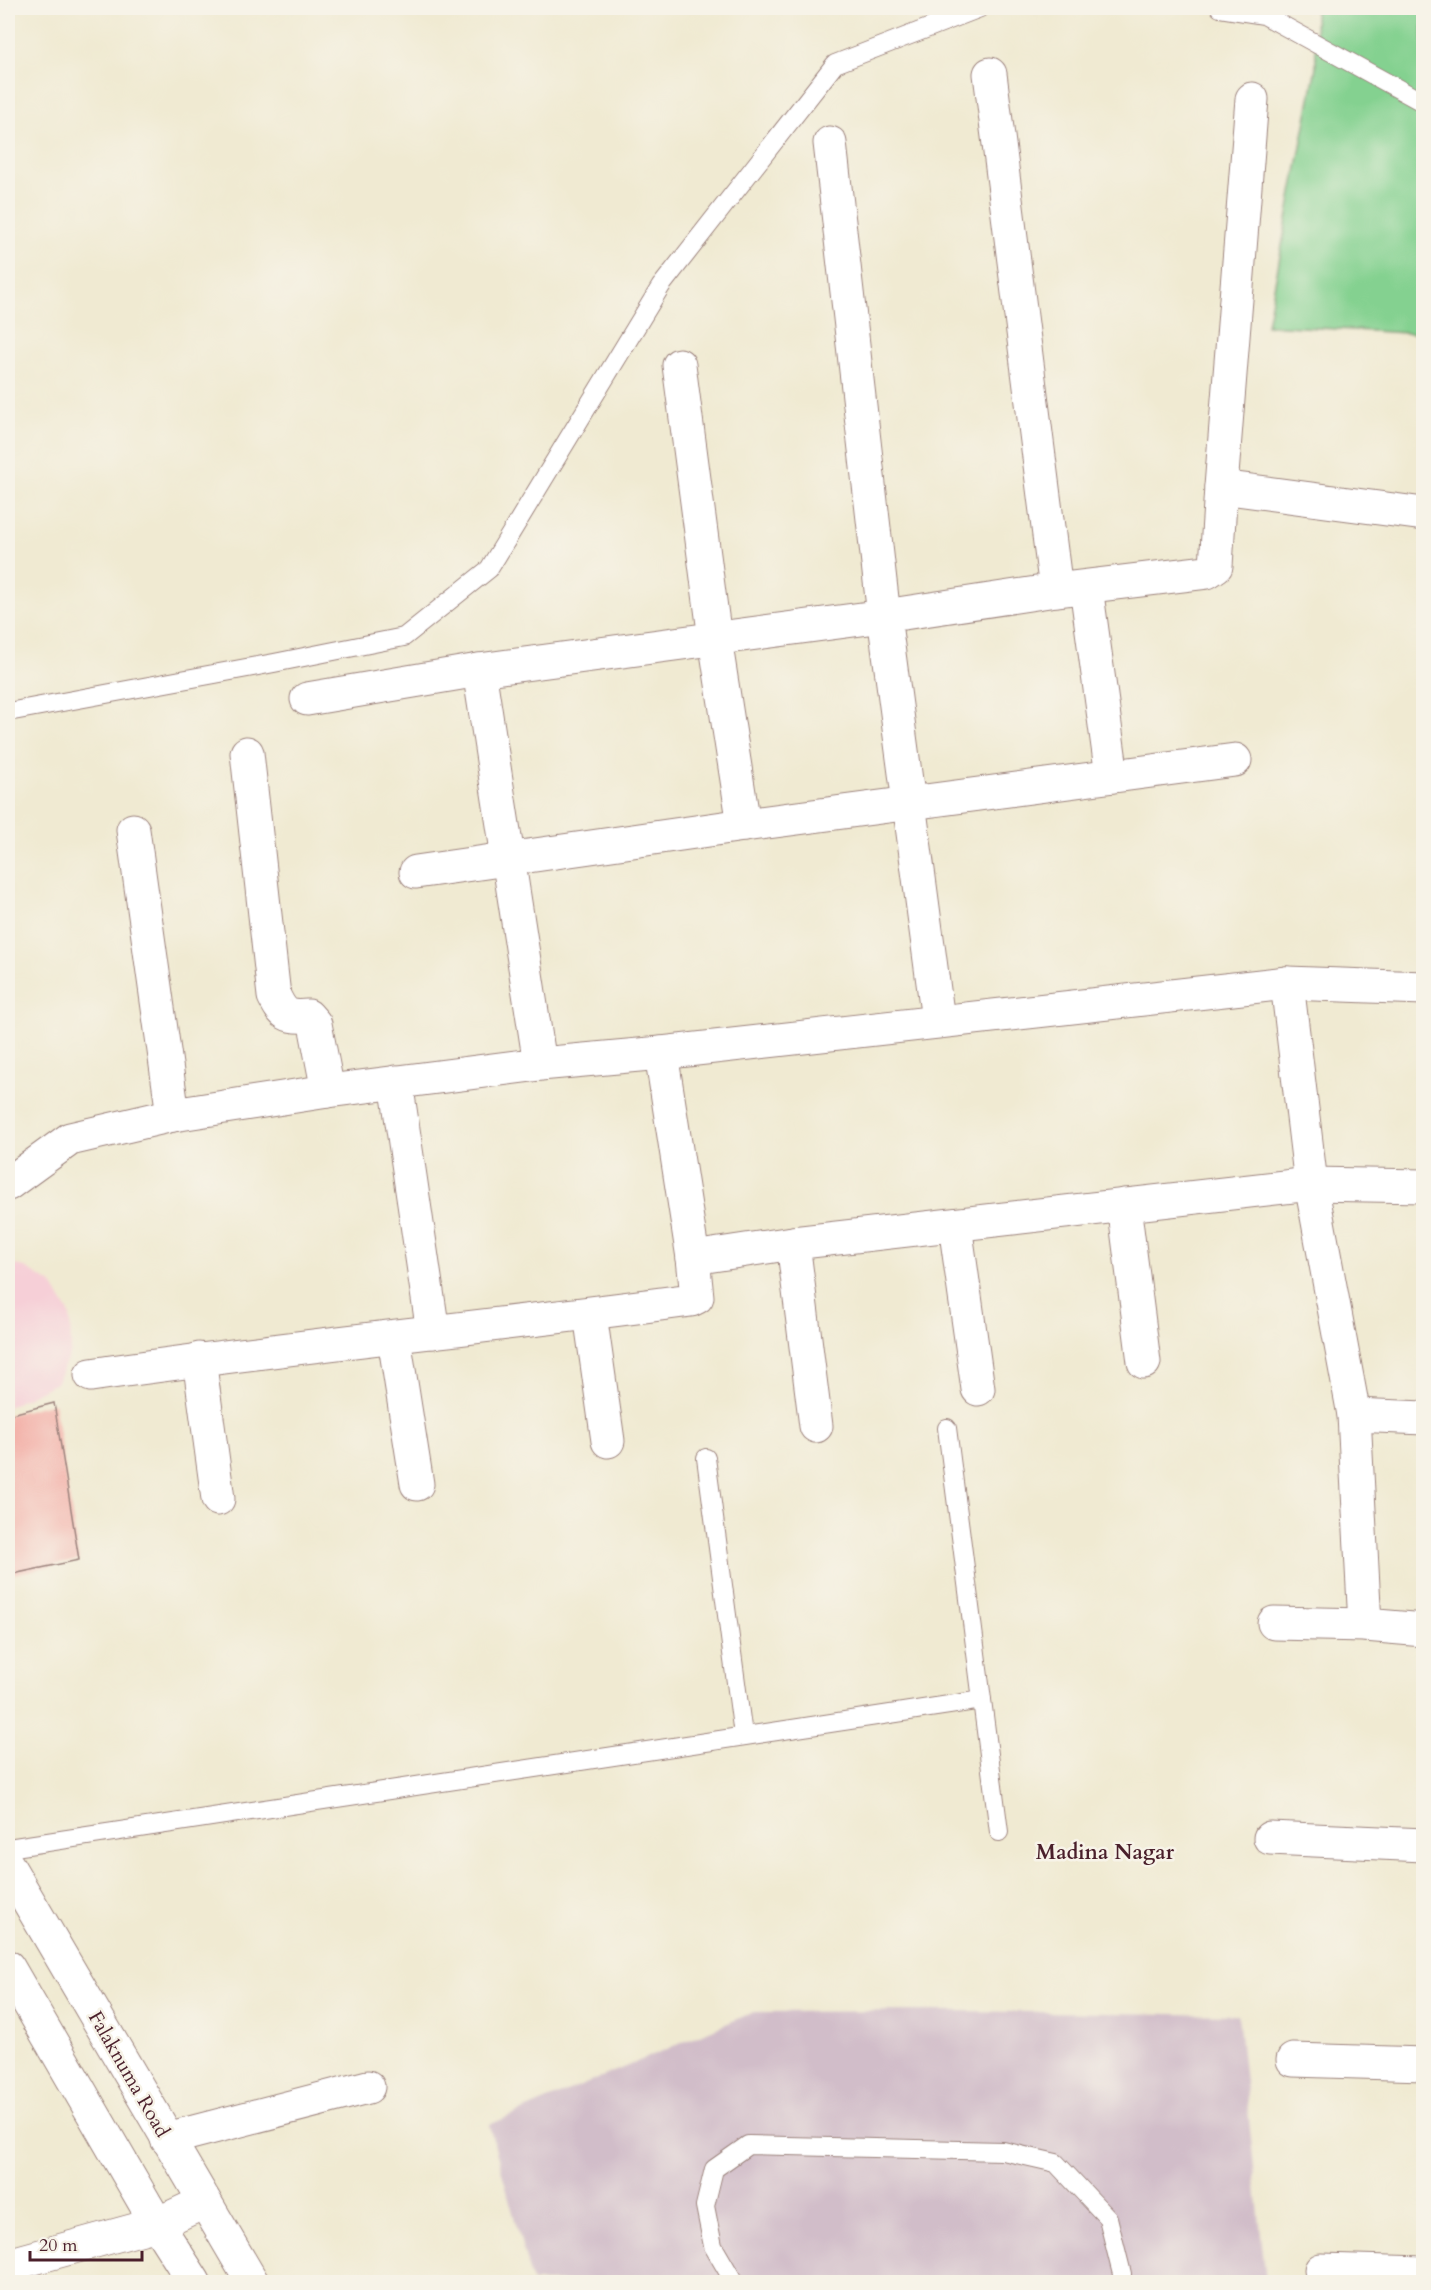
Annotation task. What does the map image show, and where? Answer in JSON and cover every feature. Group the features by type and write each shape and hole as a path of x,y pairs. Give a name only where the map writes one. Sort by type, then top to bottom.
{"main road":[{"path":"990,74 1071,588 1112,776"},
{"path":"307,699 479,670 884,616 1071,588 1207,572 1212,569 1216,566 1252,99"},
{"path":"830,143 884,616 938,1020"},
{"path":"679,365 715,639 744,825"},
{"path":"1221,487 1424,514"},
{"path":"479,670 540,1064"},
{"path":"247,753 274,996 281,1010 292,1018 308,1016 315,1024 328,1091"},
{"path":"416,872 744,825 1236,760"},
{"path":"133,830 173,1115"},
{"path":"1287,983 1311,1184 1354,1415 1365,1625"},
{"path":"8,1184 70,1139 173,1115 328,1091 540,1064 662,1053 938,1020 1287,983 1424,987"},
{"path":"91,1375 200,1359 590,1314 691,1300 697,1297 662,1053"},
{"path":"396,1082 433,1332"},
{"path":"693,1258 793,1243 1311,1184 1424,1186"},
{"path":"1124,1205 1144,1362"},
{"path":"956,1225 978,1389"},
{"path":"793,1243 816,1426"},
{"path":"590,1314 608,1441"},
{"path":"394,1338 417,1484"},
{"path":"200,1359 218,1499"},
{"path":"1354,1415 1424,1418"},
{"path":"1274,1623 1365,1625 1424,1630"},
{"path":"1270,1839 1424,1845"},
{"name":"Falaknuma Road","path":"8,1866 252,2283"},
{"path":"8,1967 157,2224 194,2283"},
{"path":"1293,2060 1424,2064"},
{"path":"167,2139 368,2086"},
{"path":"8,2265 157,2224 204,2202"},
{"path":"1321,2270 1424,2273"}],"lane":[{"path":"8,712 404,637 489,569 661,286 835,64 980,8"},
{"path":"1220,8 1264,15 1424,103"},
{"path":"947,1428 999,1832"},
{"path":"706,1458 743,1735"},
{"path":"8,1848 982,1700"},
{"path":"734,2283 712,2246 705,2206 714,2169 748,2145 1003,2151 1056,2163 1108,2218 1122,2274 1121,2283"}],"shaded area":[{"path":"8,1265 22,1266 52,1284 70,1315 71,1351 56,1383 8,1407"},
{"path":"955,2011 1238,2015 1266,2282 532,2282 489,2125 754,2012"}],"green space":[{"path":"1315,8 1423,8 1423,334 1267,325 1316,67"}],"building":[{"path":"54,1403 79,1560 8,1575 8,1415"}],"district":[{"name":"Madina Nagar","path":"1105,1852"}]}
